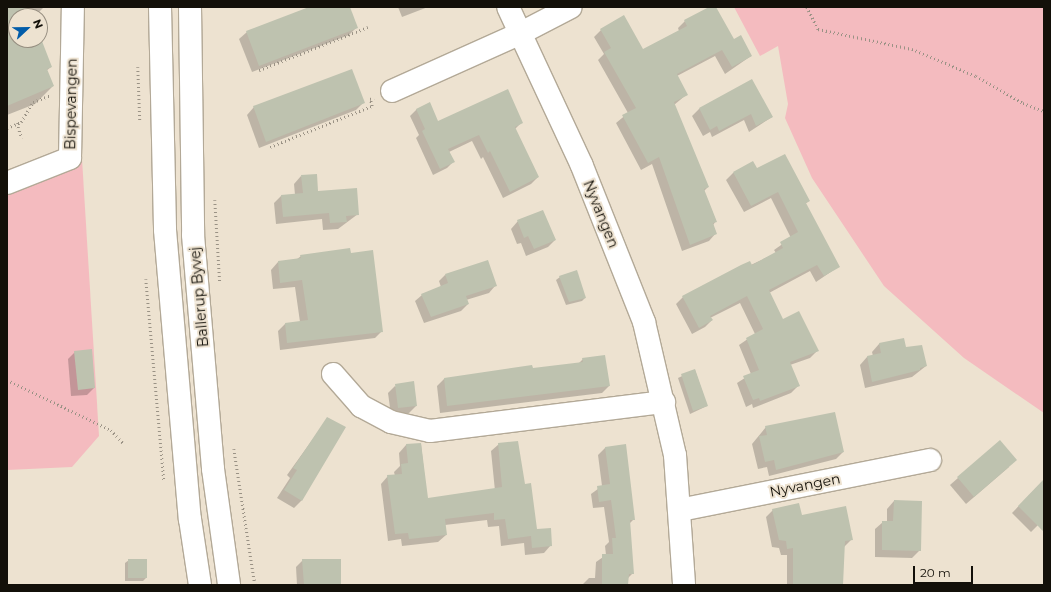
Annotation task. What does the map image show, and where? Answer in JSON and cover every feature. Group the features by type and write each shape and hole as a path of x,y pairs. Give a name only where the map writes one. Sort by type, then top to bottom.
{"street":[{"name":"Bispevangen","path":"7,183 70,158 73,7"},
{"name":"Ballerup Byvej","path":"160,7 165,230 190,519 200,585"},
{"name":"Ballerup Byvej","path":"190,7 193,235 213,469 229,585"},
{"name":"Nyvangen","path":"508,7 582,166 644,322 675,454 684,585"},
{"path":"392,90 521,33 571,7"},
{"path":"334,374 361,406 391,422 430,431 664,402"},
{"name":"Nyvangen","path":"680,510 930,460"}],"path":[{"path":"807,7 818,29 912,49 976,76 1023,103 1044,111"},
{"path":"260,70 368,27"},
{"path":"7,128 21,122 33,102 71,88"},
{"path":"270,147 372,106"},
{"path":"17,124 22,138"},
{"path":"215,192 221,291"},
{"path":"7,380 111,430 124,444"},
{"path":"234,446 255,585"}],"shaded area":[{"path":"734,7 1044,7 1044,413 964,358 884,286 812,178 785,118 788,104 778,46 760,56"},
{"path":"82,159 99,436 72,467 7,470 7,189"}],"building":[{"path":"7,7 28,7 8,8 8,48 45,48 52,67 47,69 54,86 7,106"},
{"path":"309,7 350,7 358,28 259,66 246,31"},
{"path":"709,7 716,7 734,39 741,35 752,56 732,67 722,50 677,74 688,95 674,102 709,187 704,189 717,222 713,223 717,234 690,245 659,157 648,163 622,115 636,108 604,52 611,48 600,29 624,15 643,49 687,26 684,20"},
{"path":"352,69 365,103 266,142 253,106"},
{"path":"752,79 773,117 756,126 751,114 719,131 717,126 710,130 699,108"},
{"path":"508,89 523,123 515,127 539,177 510,192 490,151 488,153 479,135 448,149 455,162 440,169 422,131 425,129 416,109 430,102 438,121"},
{"path":"785,154 810,201 806,203 840,267 824,276 817,265 769,290 783,319 799,311 819,351 790,362 800,386 760,401 759,398 753,400 743,376 759,370 746,338 763,329 747,296 710,316 713,320 699,328 682,296 741,265 750,261 752,265 783,248 780,242 798,232 778,192 751,206 733,172 753,161 757,168"},
{"path":"317,174 318,191 357,188 359,215 346,216 347,222 330,223 329,213 283,217 281,195 303,193 301,175"},
{"path":"543,210 556,240 534,249 528,236 524,238 517,220"},
{"path":"350,248 351,253 373,250 383,332 287,343 285,323 308,320 302,280 280,283 278,261 301,258 300,255"},
{"path":"488,260 497,286 466,296 469,304 431,317 421,294 448,283 445,274"},
{"path":"577,270 586,298 569,302 559,276"},
{"path":"904,338 906,347 922,345 927,366 920,368 920,370 872,382 867,356 881,353 879,343"},
{"path":"92,349 95,388 78,390 74,351"},
{"path":"605,355 610,386 447,406 444,378 532,365 533,368 583,362 582,358"},
{"path":"695,369 708,406 693,411 681,374"},
{"path":"414,381 417,406 398,408 395,384"},
{"path":"835,412 844,452 776,470 774,460 765,462 759,436 767,435 765,426"},
{"path":"327,417 346,427 302,501 284,490 297,470 293,468"},
{"path":"1000,440 1017,460 974,497 957,477"},
{"path":"518,441 525,484 531,483 537,529 551,528 552,546 532,548 531,536 508,539 505,519 494,520 494,513 445,519 447,535 409,539 408,533 395,534 387,475 402,474 401,464 408,463 406,444 421,443 428,498 502,487 498,443"},
{"path":"626,444 635,520 630,520 634,574 629,574 628,585 602,585 602,554 613,554 612,538 616,538 611,500 599,502 597,486 610,484 605,447"},
{"path":"1044,479 1044,532 1018,506"},
{"path":"894,500 922,501 921,551 882,550 882,521 893,521"},
{"path":"799,503 802,515 846,506 853,540 845,541 843,585 793,585 793,548 787,549 786,541 779,540 772,509"},
{"path":"128,559 147,559 147,578 128,578"},
{"path":"302,559 341,559 341,585 304,585"}]}
